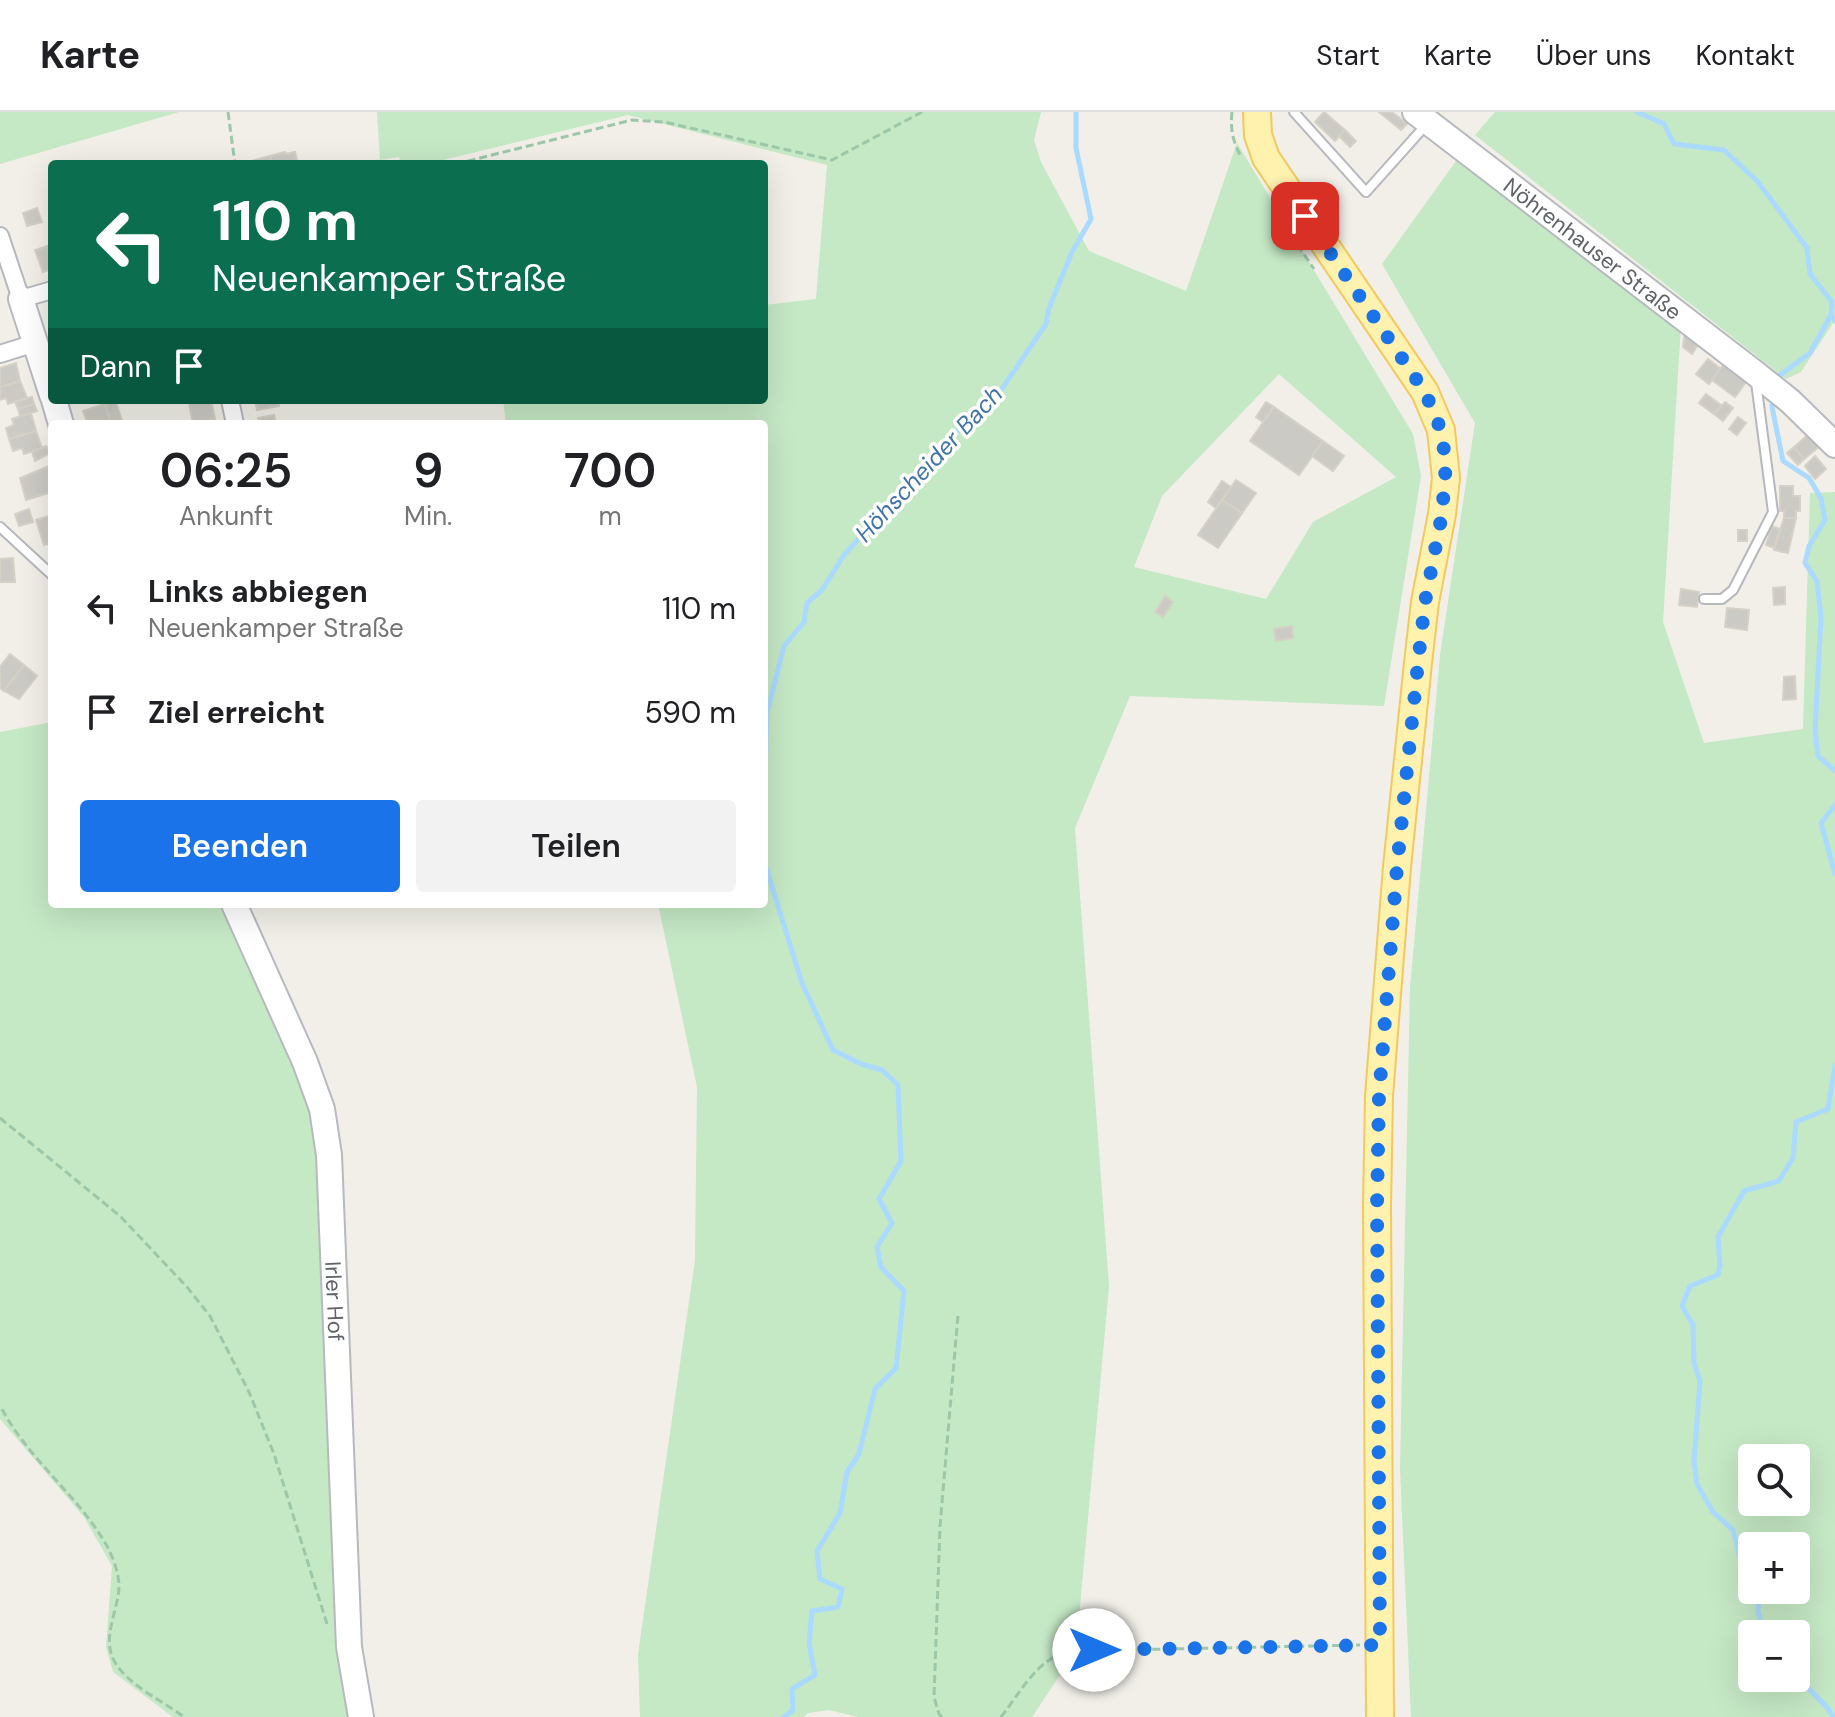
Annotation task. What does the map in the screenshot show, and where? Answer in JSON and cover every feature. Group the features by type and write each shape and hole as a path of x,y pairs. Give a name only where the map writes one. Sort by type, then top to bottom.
{"main road":[{"path":"1257,112 1258,135 1266,158 1425,392 1441,430 1446,464 1444,503 1425,602 1418,663 1397,867 1379,1096 1380,1717"}],"street":[{"name":"Nöhrenhauser Straße","path":"1422,117 1762,378 1835,445"},
{"path":"0,236 48,383"},
{"path":"21,299 48,291"},
{"path":"0,354 35,343"},
{"name":"Irler Hof","path":"236,908 305,1062 322,1109 329,1155 349,1647 361,1717"}],"lane":[{"path":"1294,112 1366,192 1422,117"},
{"path":"1704,599 1722,599 1733,590 1773,512 1762,378"},
{"path":"0,527 48,571"}],"path":[{"path":"228,112 234,160"},
{"path":"472,160 632,120 664,122 832,160 922,112"},
{"path":"1232,112 1235,145 1247,167"},
{"path":"1272,208 1315,271"},
{"path":"0,1118 120,1216 210,1316 258,1412 274,1454 329,1630"},
{"path":"942,1717 934,1697 938,1578 947,1423 958,1315"},
{"path":"2,1409 26,1445 87,1516 113,1560 119,1588 109,1646 115,1663 143,1688 184,1717"},
{"path":"1001,1717 1040,1666 1058,1653 1380,1645"}],"green space":[{"path":"0,112 179,112 0,164"},
{"path":"377,112 1041,112 1034,140 1041,162 1089,251 1186,291 1237,143 1413,434 1421,476 1384,706 1130,696 1075,828 1109,1286 1076,1651 1032,1717 858,1717 829,1710 808,1713 804,1717 640,1717 638,1654 695,1260 697,1087 659,908 768,908 768,420 506,420 504,404 768,404 768,305 816,299 827,165 628,115 443,160 400,160 399,157 380,160","holes":["1279,374 1396,477 1313,522 1266,599 1134,567 1162,496"]},
{"path":"1495,112 1835,112 1835,320 1801,372 1786,379 1475,135"},
{"path":"1456,161 1681,324 1663,622 1704,743 1803,729 1810,493 1835,492 1835,1717 1411,1717 1400,1468 1410,988 1440,655 1475,423 1382,264"},
{"path":"48,723 48,908 229,908 305,1084 318,1139 350,1717 173,1717 113,1672 106,1647 112,1566 84,1517 0,1419 0,732"}],"building":[{"path":"1324,112 1345,130 1335,141 1315,122"},
{"path":"1379,112 1392,112 1407,124 1401,130"},
{"path":"1345,130 1356,141 1350,147 1339,136"},
{"path":"295,152 297,160 271,160 270,156"},
{"path":"37,208 42,222 27,226 23,213"},
{"path":"48,246 48,270 43,272 35,250"},
{"path":"1685,331 1699,343 1692,354 1683,347"},
{"path":"1708,359 1721,369 1709,384 1696,374"},
{"path":"16,363 20,381 0,387 0,368"},
{"path":"1723,365 1746,382 1735,397 1712,380"},
{"path":"20,381 27,398 8,404 6,398 0,400 0,387"},
{"path":"1706,394 1721,405 1714,414 1699,403"},
{"path":"32,397 34,404 18,409 15,402"},
{"path":"1266,402 1274,407 1263,422 1256,417"},
{"path":"1725,402 1733,408 1723,421 1714,414"},
{"path":"34,404 37,411 20,416 18,409"},
{"path":"105,404 116,404 122,420 110,420"},
{"path":"105,404 110,420 86,420 83,411"},
{"path":"189,404 212,404 215,419 192,420"},
{"path":"256,404 279,404 279,406 257,410"},
{"path":"1274,407 1323,441 1299,475 1250,441"},
{"path":"31,413 36,431 9,439 6,428 14,425 12,419"},
{"path":"274,415 275,420 259,420"},
{"path":"1738,417 1746,423 1737,435 1729,429"},
{"path":"36,431 42,448 24,454 22,448 13,451 9,439"},
{"path":"1809,434 1820,446 1804,459 1794,447"},
{"path":"1323,441 1344,456 1333,471 1312,456"},
{"path":"46,446 48,450 48,454 35,461 32,452"},
{"path":"1794,447 1804,459 1798,465 1787,453"},
{"path":"1815,456 1826,469 1815,479 1805,466"},
{"path":"48,466 48,493 26,500 20,478"},
{"path":"1236,480 1256,493 1242,513 1222,500"},
{"path":"1222,481 1231,487 1216,508 1208,502"},
{"path":"1780,486 1793,486 1793,496 1800,496 1800,511 1796,511 1796,518 1784,518 1784,511 1780,511"},
{"path":"1222,500 1242,513 1218,548 1198,535"},
{"path":"29,509 33,522 19,526 15,514"},
{"path":"48,516 48,544 44,545 36,520"},
{"path":"1784,518 1796,518 1788,553 1774,550"},
{"path":"1772,526 1780,529 1774,548 1766,545"},
{"path":"1738,530 1747,530 1747,541 1738,541"},
{"path":"13,558 15,582 0,582 0,559"},
{"path":"1785,587 1785,604 1774,605 1773,588"},
{"path":"1681,589 1699,592 1697,607 1679,605"},
{"path":"1165,596 1173,602 1163,617 1155,612"},
{"path":"1727,608 1749,610 1747,630 1725,627"},
{"path":"1292,626 1293,638 1276,641 1274,629"},
{"path":"10,654 24,665 4,691 0,688 0,667"},
{"path":"24,665 37,676 19,699 4,691"},
{"path":"1795,676 1796,699 1783,700 1784,677"}],"waterway":[{"name":"Höhscheider Bach","path":"768,709 784,646 804,622 807,603 822,590 844,555 953,435 1001,390 1046,324 1049,308 1072,252 1091,219 1076,148 1076,112"},
{"path":"1637,112 1664,124 1674,144 1724,150 1758,182 1807,248 1810,274 1832,302 1831,315 1835,321"},
{"path":"1776,382 1776,378 1810,353 1831,315"},
{"path":"1773,399 1783,461 1809,478 1821,498 1825,520 1809,546 1805,563 1817,581 1821,618 1815,731 1818,756 1835,771"},
{"path":"1835,805 1821,823 1835,874"},
{"name":"Höhscheider Bach","path":"768,874 802,983 833,1050 882,1070 898,1085 901,1161 879,1199 892,1223 877,1247 881,1267 904,1291 896,1368 875,1389 859,1454 847,1472 840,1513 817,1551 820,1579 842,1589 838,1607 812,1611 809,1643 815,1675 792,1689 793,1710 784,1717"},
{"path":"1738,1550 1733,1530 1713,1512 1697,1484 1694,1461 1700,1381 1694,1363 1693,1325 1682,1306 1690,1286 1718,1275 1718,1237 1744,1191 1779,1181 1793,1158 1796,1122 1828,1109 1835,1066"},
{"path":"1758,1604 1760,1620"},
{"path":"1810,1690 1833,1717"}],"route":[{"path":"1094,1650 1380,1645 1379,1096 1397,867 1418,663 1425,602 1442,514 1446,464 1441,430 1425,392 1305,216"}]}
